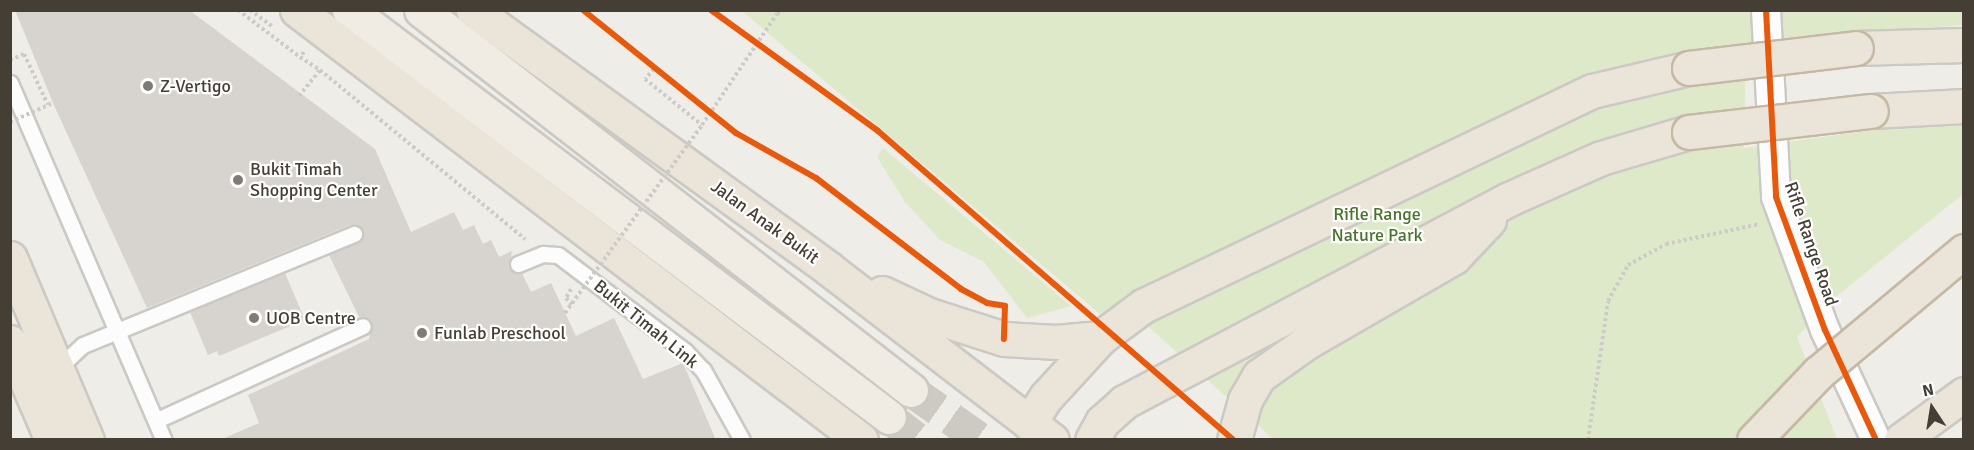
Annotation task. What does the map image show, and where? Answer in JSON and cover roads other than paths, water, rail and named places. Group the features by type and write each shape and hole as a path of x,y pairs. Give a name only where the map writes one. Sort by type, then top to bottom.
{"highway":[{"path":"297,10 861,440"},
{"name":"Jalan Anak Bukit","path":"473,10 829,268 1034,434"},
{"path":"1034,434 1046,397 1100,338 1143,306 1592,91 1689,68 1856,48 1964,45"},
{"path":"1092,440 1102,422 1124,402 1509,199 1601,158 1689,132 1871,111 1964,106"},
{"path":"1234,440 1245,400 1259,376 1307,342 1454,257 1509,199"},
{"path":"1754,440 1818,372 1964,251"},
{"path":"10,258 87,440"},
{"path":"829,268 928,315 1004,339 1046,342 1100,338"},
{"path":"10,342 52,440"},
{"path":"1901,440 1964,394"}],"main road":[{"path":"349,10 889,417"},
{"path":"421,10 911,390"}],"street":[{"name":"Rifle Range Road","path":"1766,10 1771,67 1771,152 1776,197 1825,330 1875,440"}],"lane":[{"path":"10,83 164,440"},
{"path":"57,369 83,345 354,234"},
{"name":"Bukit Timah Link","path":"518,264 543,254 564,259 694,359 742,440"},
{"path":"157,420 363,326"}],"tunnel":[{"path":"911,390 982,440"},
{"path":"889,417 918,440"}],"place":[{"name":"Z-Vertigo","path":"148,86"},
{"name":"Bukit Timah Shopping Center","path":"238,180"},
{"name":"UOB Centre","path":"254,318"},
{"name":"Funlab Preschool","path":"422,333"}],"park label":[{"name":"Rifle Range Nature Park","path":"1377,225"}]}
